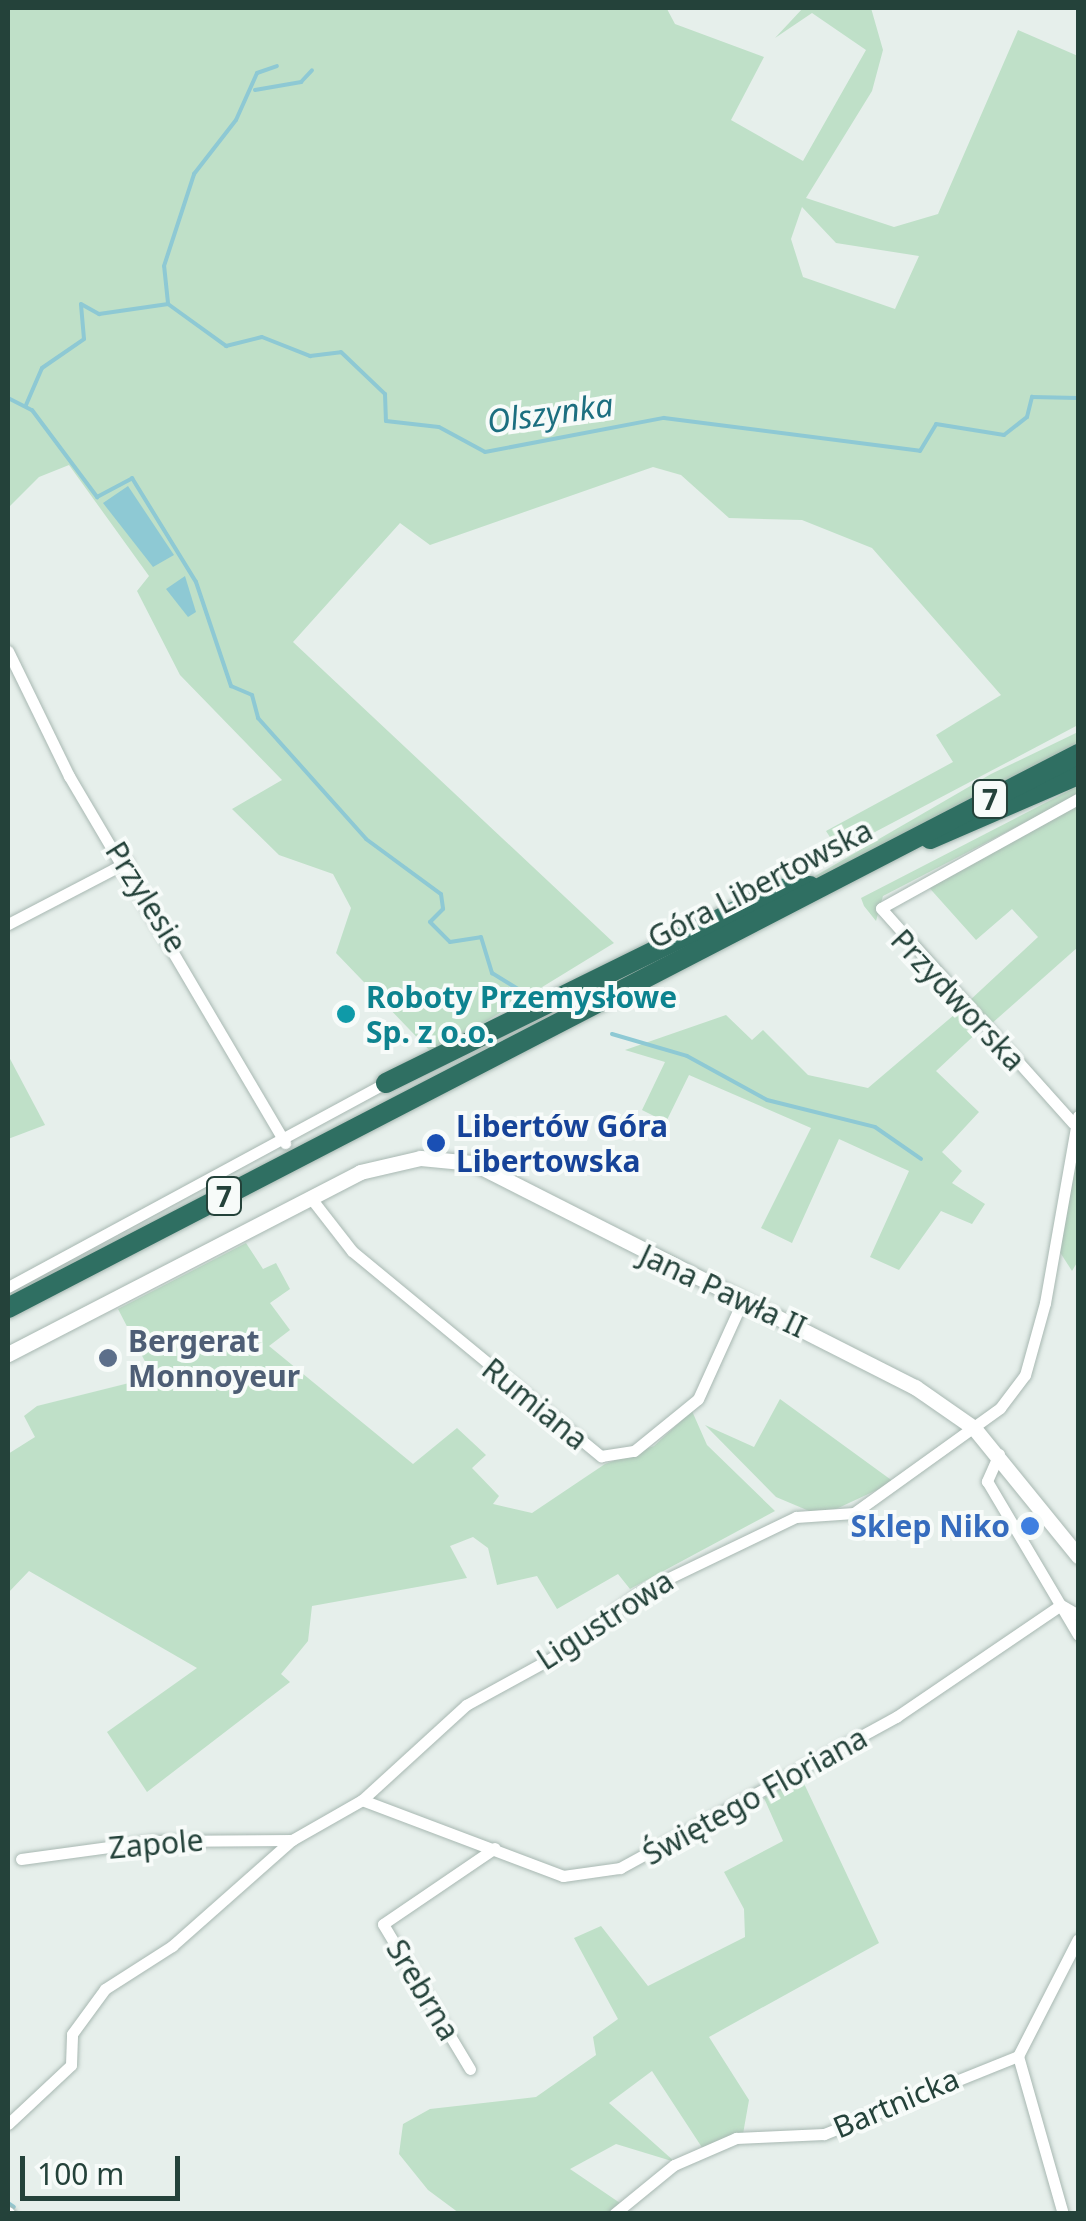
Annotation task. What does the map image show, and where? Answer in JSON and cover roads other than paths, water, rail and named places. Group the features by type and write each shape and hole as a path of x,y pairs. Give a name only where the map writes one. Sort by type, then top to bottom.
{"highway":[{"name":"Góra Libertowska","path":"8,1308 1078,754"},
{"name":"Góra Libertowska","path":"902,846 966,831 1078,774"},
{"name":"7","path":"386,1083 781,890 827,884"}],"street":[{"name":"Przylesie","path":"8,652 69,776 126,862 286,1142"},
{"name":"Przydworska","path":"974,1428 1025,1376 1076,1120 881,908 1078,799"},
{"path":"8,924 126,862"},
{"path":"8,1287 286,1142 386,1083"},
{"name":"Jana Pawła II","path":"310,1197 390,1162 473,1163 742,1302 867,1357 974,1428 999,1454 1078,1556"},
{"path":"8,1354 310,1197"},
{"name":"Rumiana","path":"310,1197 352,1250 601,1456 634,1452 698,1400 742,1302"},
{"name":"Ligustrowa","path":"362,1800 466,1705 552,1658 642,1591 796,1517 854,1512 974,1428"},
{"path":"999,1454 987,1482 1078,1635"},
{"path":"1061,1605 1078,1615"},
{"name":"Świętego Floriana","path":"362,1800 562,1876 651,1858 900,1715 1061,1605"},
{"path":"8,2124 71,2066 72,2034 105,1989 204,1920 292,1840 362,1800"},
{"name":"Zapole","path":"20,1860 153,1841 292,1840"},
{"name":"Srebrna","path":"470,2069 383,1924 494,1848"},
{"path":"1063,2214 1018,2056 1078,1939"},
{"name":"Bartnicka","path":"614,2214 674,2166 736,2138 824,2134 1018,2056"}],"water":[{"path":"128,486 174,555 153,567 103,503"},
{"path":"185,576 196,612 188,617 166,589"}],"waterway":[{"path":"168,303 164,266 194,174 236,120 257,73 277,66"},
{"path":"255,90 301,82 312,70"},
{"name":"Olszynka","path":"26,405 42,368 84,339 81,304 99,314 168,304 226,346 262,337 310,356 341,352 385,394 386,421 439,427 485,452 664,418 920,451 936,424 1004,435 1027,417 1032,397 1078,398"},
{"path":"8,398 32,410 97,497 132,478 196,582 231,686 252,695 258,718 366,839 441,894 443,909 430,922 450,942 481,937 492,973 536,1000"},
{"path":"612,1034 687,1056 767,1100 875,1127 921,1159"},
{"path":"8,2203 14,2207"}],"place":[{"name":"Roboty Przemysłowe Sp. z o.o.","path":"346,1014"},
{"name":"Libertów Góra Libertowska","path":"436,1143"},
{"name":"Bergerat Monnoyeur","path":"108,1358"},
{"name":"Sklep Niko","path":"1030,1526"}]}
